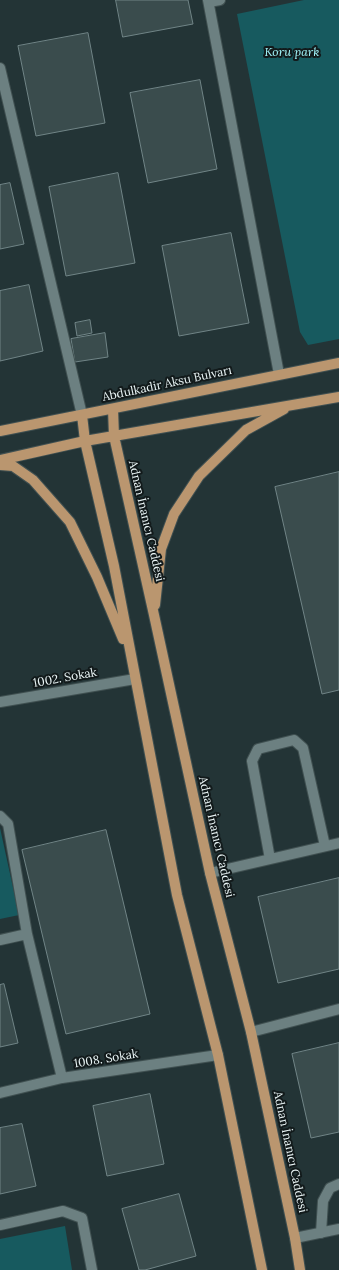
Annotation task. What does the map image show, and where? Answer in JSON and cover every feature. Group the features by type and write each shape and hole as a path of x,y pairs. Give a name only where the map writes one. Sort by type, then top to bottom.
{"main road":[{"name":"Abdulkadir Aksu Bulvarı","path":"0,431 339,362"},
{"path":"0,460 85,441 339,396"},
{"path":"154,615 161,549 174,514 199,476 246,430 292,404"},
{"name":"Adnan İnanıcı Caddesi","path":"113,409 114,436 210,873 251,1032 295,1238 300,1270"},
{"path":"82,414 85,441 114,566 177,895 218,1054 262,1270"},
{"path":"0,465 13,466 33,480 70,522 97,577 131,658"}],"street":[{"path":"220,0 209,1 279,374"},
{"path":"0,68 82,414"},
{"name":"1002. Sokak","path":"0,702 135,679"},
{"path":"270,859 252,761 258,749 294,740 303,748 325,846"},
{"path":"0,816 8,824 27,934 62,1078"},
{"path":"210,873 339,843"},
{"path":"0,940 27,934"},
{"path":"251,1032 339,1009"},
{"name":"1008. Sokak","path":"0,1093 62,1078 218,1054"},
{"path":"321,1233 323,1201 330,1188 339,1184"},
{"path":"0,1225 63,1211 82,1218 92,1270"},
{"path":"295,1238 339,1229"}],"green space":[{"name":"Koru park","path":"304,0 339,0 339,339 308,345 300,332 237,14"},
{"path":"0,828 19,915 0,919"},
{"path":"65,1226 72,1270 0,1270 0,1239"}],"building":[{"path":"116,0 188,0 193,24 123,37"},
{"path":"88,33 105,123 36,136 18,46"},
{"path":"200,80 217,169 148,183 130,93"},
{"path":"118,173 135,263 66,276 49,187"},
{"path":"10,183 24,244 0,249 0,185"},
{"path":"231,233 249,323 179,336 162,246"},
{"path":"29,285 43,351 0,361 0,291"},
{"path":"90,320 92,333 77,336 75,323"},
{"path":"105,333 108,357 75,362 71,339"},
{"path":"339,472 339,690 322,694 275,487"},
{"path":"106,830 150,1014 66,1034 22,850"},
{"path":"339,878 339,969 278,983 258,897"},
{"path":"4,984 18,1043 0,1047 0,985"},
{"path":"339,1043 339,1132 311,1138 292,1054"},
{"path":"150,1094 164,1164 107,1176 93,1106"},
{"path":"22,1124 36,1186 0,1194 0,1128"},
{"path":"179,1194 196,1256 145,1270 139,1270 122,1209"}]}
